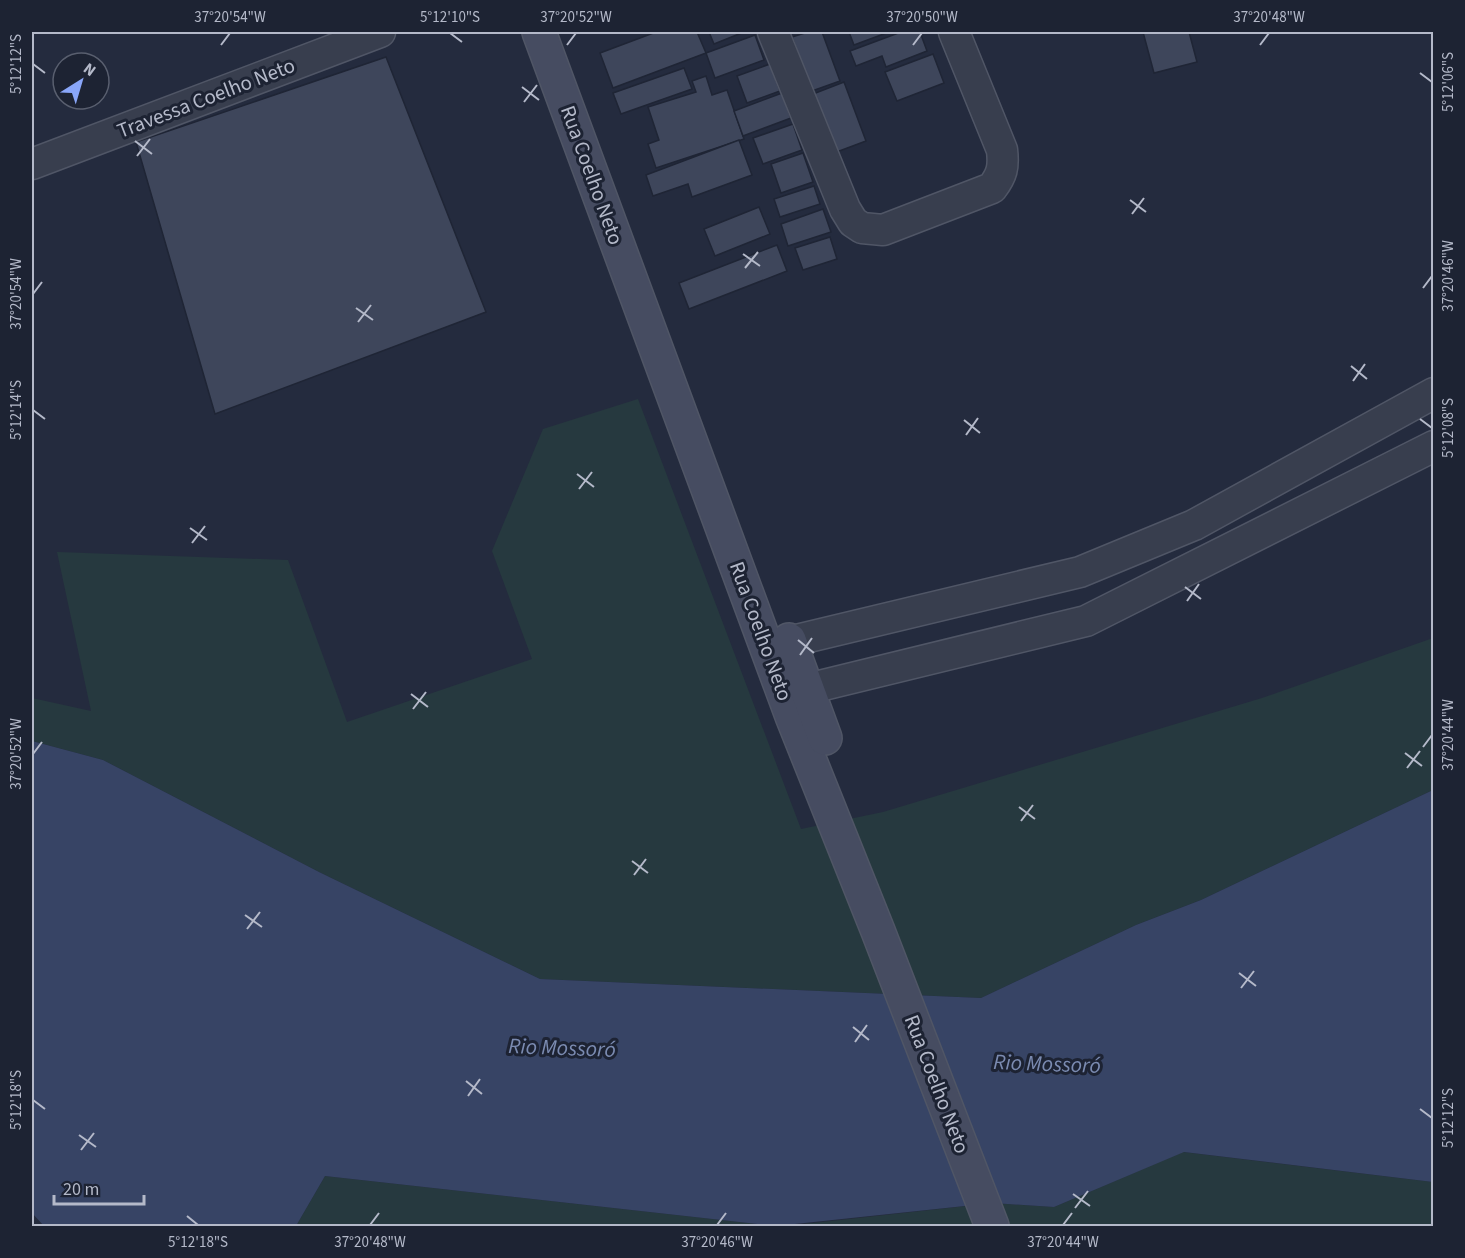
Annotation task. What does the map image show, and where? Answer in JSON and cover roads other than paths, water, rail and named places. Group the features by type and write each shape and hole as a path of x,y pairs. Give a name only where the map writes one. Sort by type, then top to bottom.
{"main road":[{"name":"Rua Coelho Neto","path":"538,32 778,644"},
{"name":"Rua Coelho Neto","path":"562,32 778,644 886,928 992,1227"},
{"name":"Rua Coelho Neto","path":"886,928 1010,1227"}],"street":[{"name":"Travessa Coelho Neto","path":"32,164 380,32"},
{"path":"773,32 845,209 854,222 862,228 883,230 992,188 1001,176 1004,165 1002,150 954,32"},
{"path":"778,644 1080,572 1194,525 1434,393"},
{"path":"796,693 1086,621 1434,446"}],"water":[{"name":"Rio Mossoró","path":"32,741 103,760 319,872 540,979 981,998 1136,925 1201,900 1433,790 1433,1182 1184,1152 1054,1207 993,1203 776,1226 325,1176 296,1226 44,1226 32,1213"}]}
